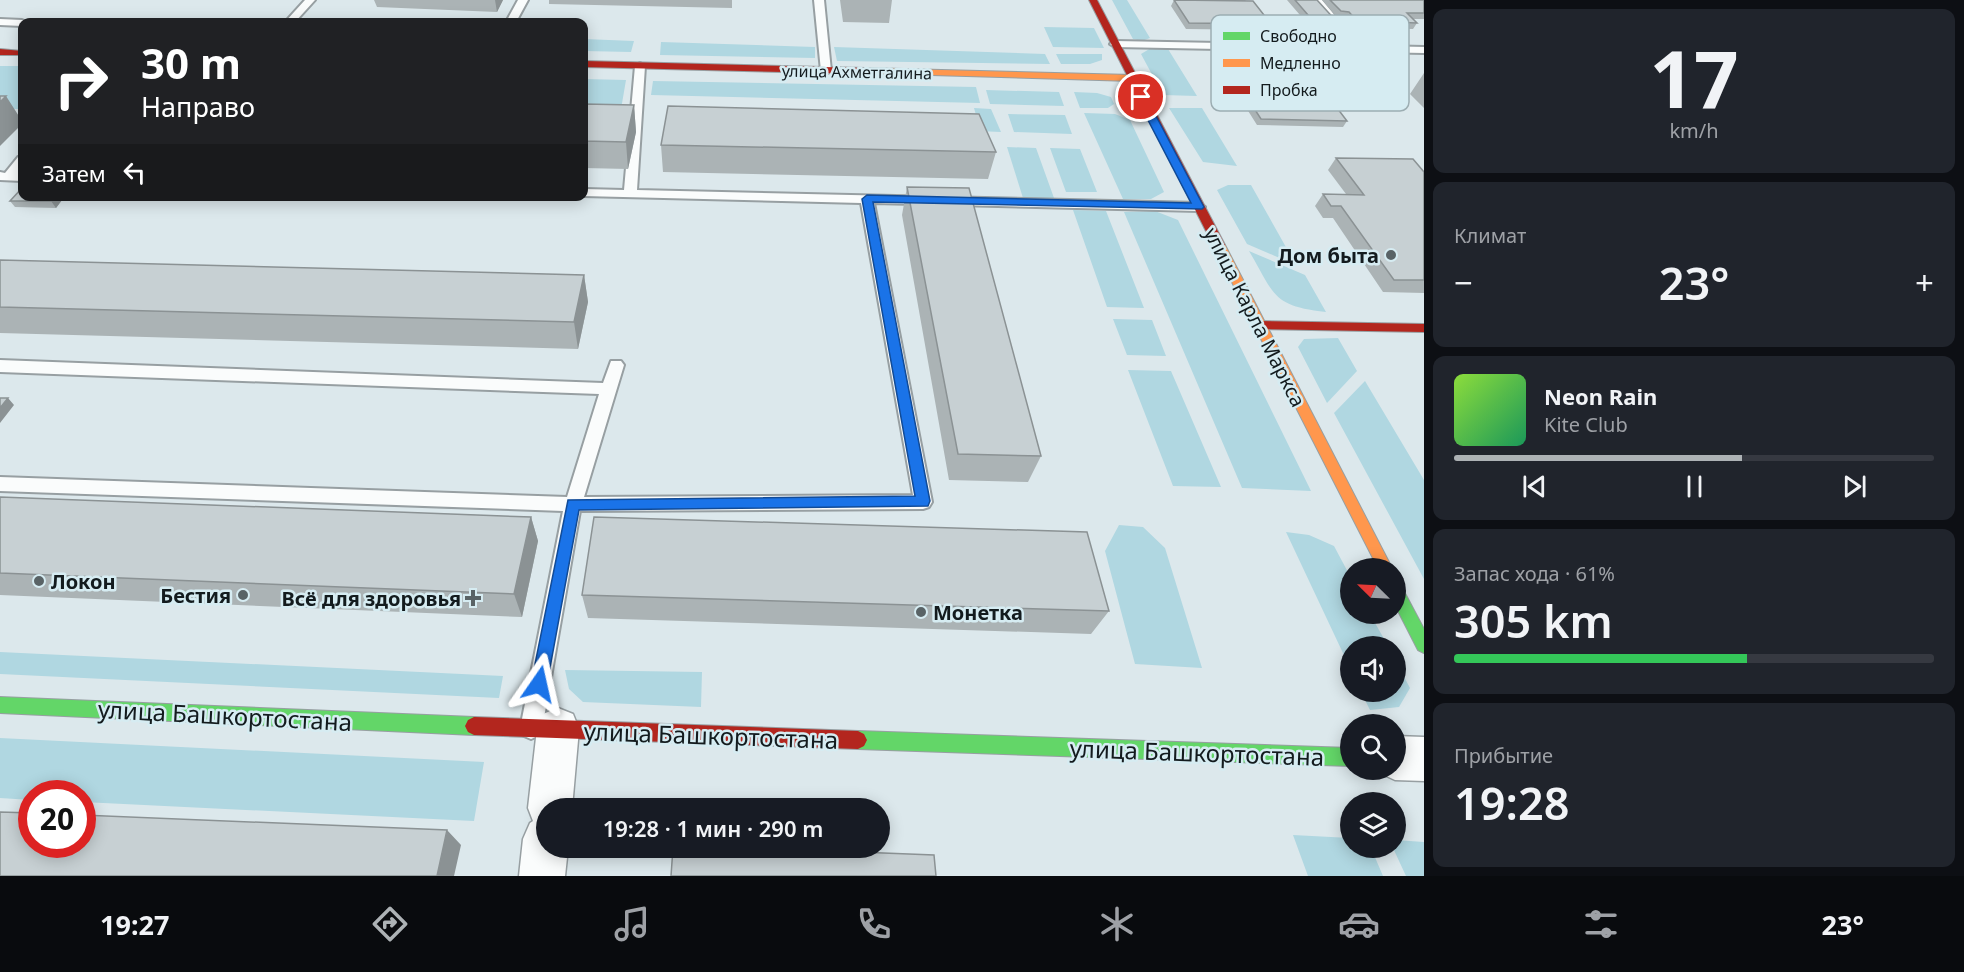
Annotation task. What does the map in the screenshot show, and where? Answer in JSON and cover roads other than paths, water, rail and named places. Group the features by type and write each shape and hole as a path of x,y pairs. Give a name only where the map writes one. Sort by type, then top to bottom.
{"main road":[{"name":"улица Карла Маркса","path":"1093,0 1379,558"},
{"path":"0,52 18,53"},
{"name":"улица Ахметгалина","path":"588,64 1131,78"},
{"path":"1259,325 1424,328"},
{"path":"1406,610 1424,645"},
{"name":"улица Башкортостана","path":"0,705 544,729 1340,757"}],"street":[{"path":"544,729 549,798"},
{"path":"1406,758 1424,759"},
{"path":"542,876 544,858"}],"lane":[{"path":"294,18 310,0"},
{"path":"513,18 523,0"},
{"path":"819,0 826,71"},
{"path":"1317,0 1330,15"},
{"path":"0,22 18,23"},
{"path":"1115,44 1211,46"},
{"path":"1409,50 1424,50"},
{"path":"630,194 637,128 640,66"},
{"path":"4,177 18,164"},
{"path":"588,193 1198,207"},
{"path":"0,484 573,504 923,501 867,199"},
{"path":"544,729 573,504 616,365"},
{"path":"7,369 608,389"}],"place":[{"name":"Дом быта","path":"1391,255"},
{"name":"Локон","path":"39,581"},
{"name":"Бестия","path":"243,595"},
{"name":"Всё для здоровья","path":"473,598"},
{"name":"Монетка","path":"921,612"}]}
